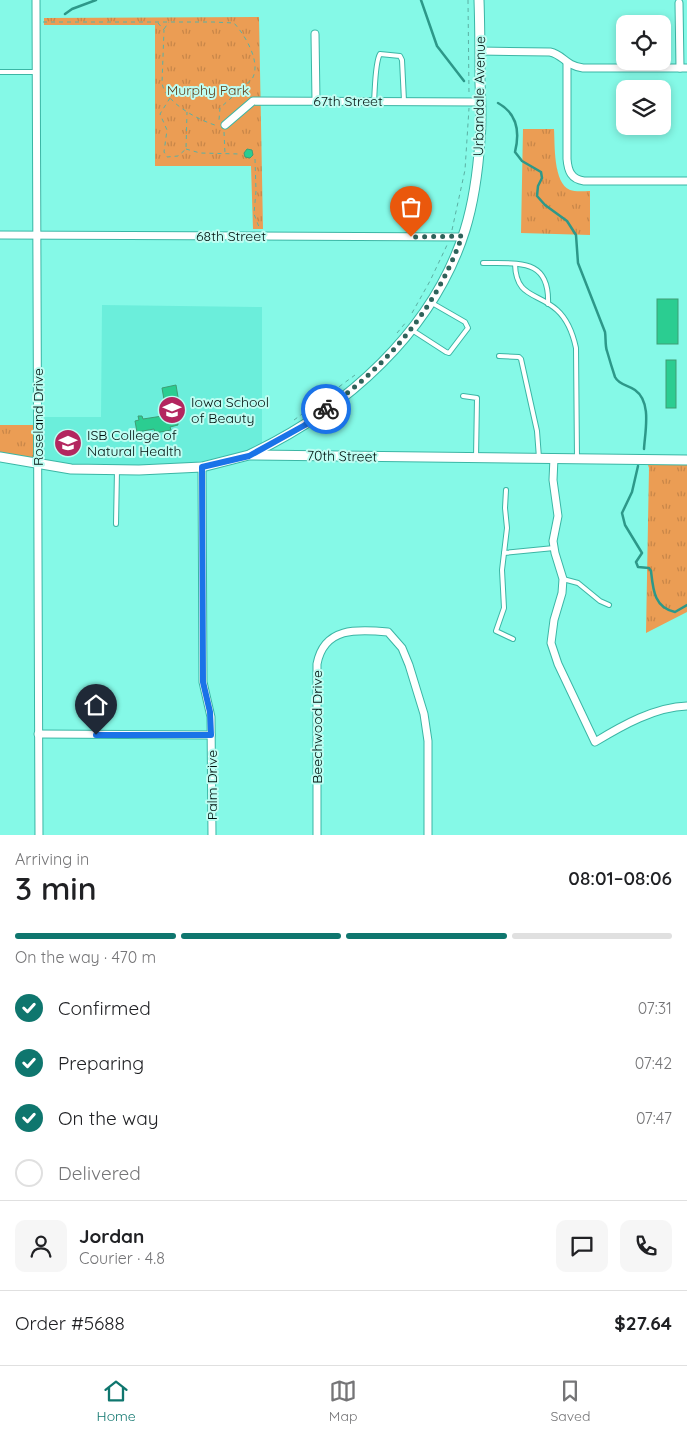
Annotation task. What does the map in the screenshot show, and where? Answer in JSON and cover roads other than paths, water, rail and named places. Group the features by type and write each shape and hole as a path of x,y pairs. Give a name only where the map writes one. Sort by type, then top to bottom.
{"street":[{"name":"Roseland Drive","path":"36,0 39,835"},
{"name":"Urbandale Avenue","path":"249,456 305,425 344,396 381,363 412,330 446,275 462,236 472,200 478,158 481,127 480,0"},
{"path":"480,51 550,52 556,54 567,63 583,68 683,68 679,3"},
{"path":"315,34 316,101"},
{"path":"567,63 567,168 571,175 579,180 588,181 687,181"},
{"name":"67th Street","path":"222,125 253,101 480,102"},
{"name":"68th Street","path":"0,235 462,236"},
{"name":"70th Street","path":"0,457 71,469 117,470 202,467 249,456 687,460"},
{"path":"554,458 553,480 558,516 554,548 562,580 562,593 554,620 551,643 558,664 595,742 611,732 655,712 674,706 687,706"},
{"name":"Palm Drive","path":"202,467 203,682 210,712 212,835"},
{"name":"Beechwood Drive","path":"317,835 318,656 327,642 335,636 348,631 388,632 402,648 409,665 424,714 428,741 428,835"},
{"path":"38,734 211,735"}],"lane":[{"path":"374,101 377,59 380,54 400,56 402,60 404,101"},
{"path":"0,72 36,72"},
{"path":"483,263 526,264 538,271 548,291 548,304"},
{"path":"515,264 517,281 522,288 556,309 563,316 573,334 576,348 577,459"},
{"path":"412,330 449,353 468,328 465,322 431,302"},
{"path":"499,356 519,357 521,359 537,432 540,458"},
{"path":"463,396 477,398 476,458"},
{"path":"116,524 117,470"},
{"path":"506,490 504,508 506,528 502,570 504,608 496,631 513,639"},
{"path":"504,553 554,548"},
{"path":"562,580 578,584 600,602 609,605"}],"waterway":[{"path":"65,14 72,9 96,0"},
{"path":"421,0 437,46 464,81"},
{"path":"498,103 510,112 516,124 515,152 522,161 541,172 542,178 538,186 537,196 545,205 567,221 576,235 578,263 605,332 606,349 615,377 621,383 635,390 644,402 646,409 644,449"},
{"path":"638,466 632,492 622,513 625,525 642,553 636,562 638,567 649,568 651,571 656,597 663,606 675,612 687,605"}],"place":[{"name":"Iowa School of Beauty","path":"172,410"},
{"name":"ISB College of Natural Health","path":"68,443"}],"park label":[{"name":"Murphy Park","path":"208,90"}]}
